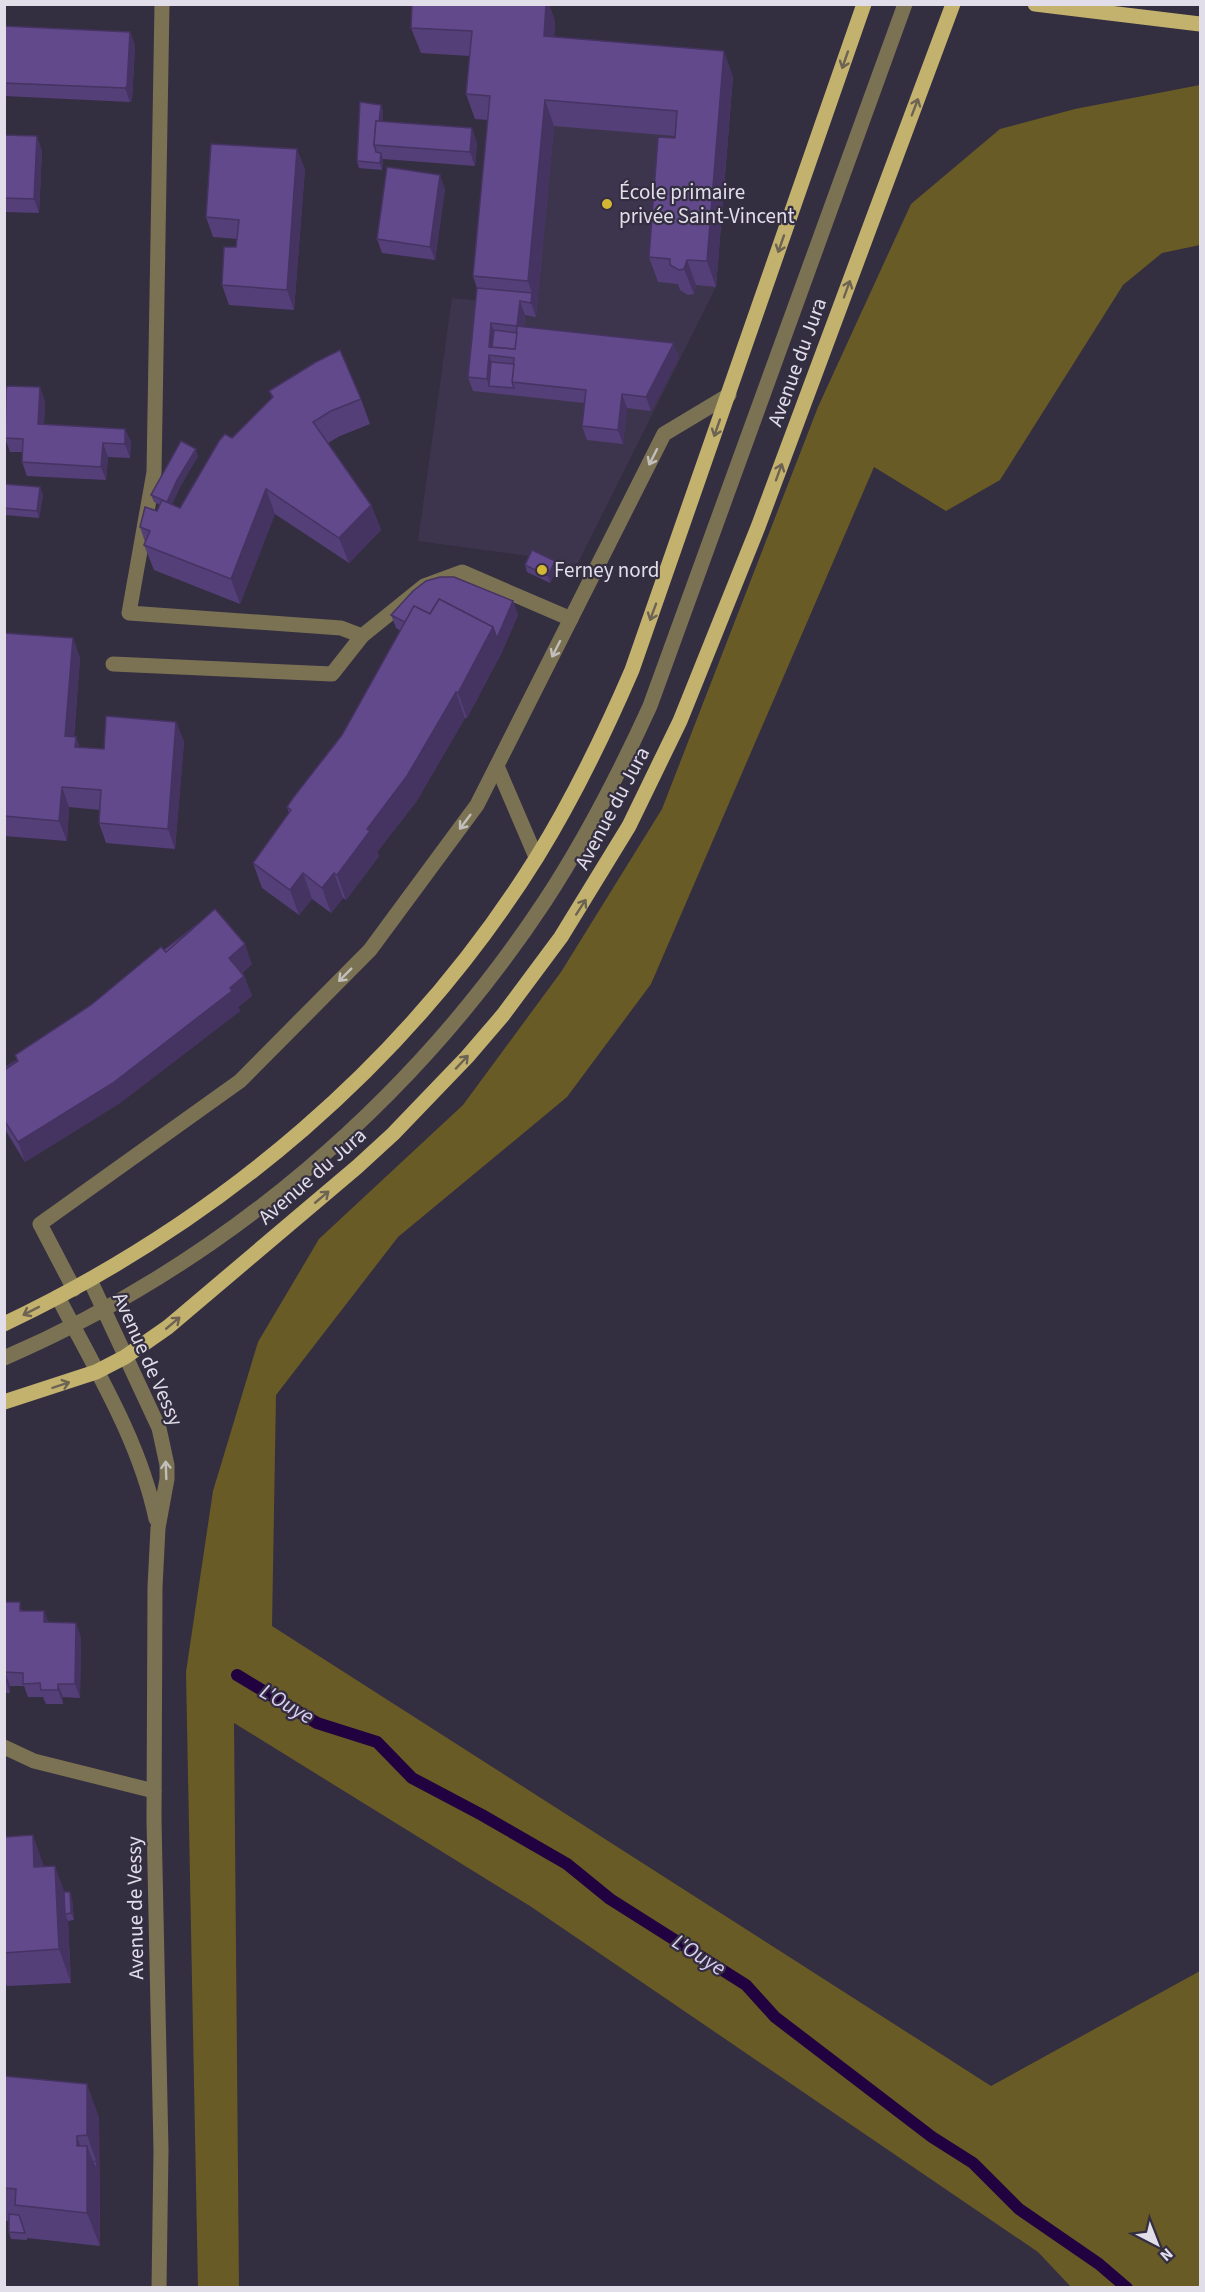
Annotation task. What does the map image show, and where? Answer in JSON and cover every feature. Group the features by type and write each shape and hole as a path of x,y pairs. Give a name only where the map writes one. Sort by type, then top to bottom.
{"main road":[{"name":"Avenue du Jura","path":"4,1324 74,1289 147,1246 220,1197 322,1114 376,1062 425,1009 469,955 536,857 591,759 632,670 864,4"},
{"name":"Avenue du Jura","path":"4,1402 96,1372 125,1357 168,1327 357,1167 429,1098 509,1007 561,937 607,865 662,760 758,527 953,4"},
{"path":"1035,4 1200,24"}],"street":[{"path":"162,4 154,472 129,613 340,628 362,636"},
{"path":"4,1358 73,1326 164,1274 225,1233 303,1172 359,1122 425,1055 474,998 545,901 574,854 627,756 669,658 905,4"},
{"path":"74,1289 40,1224 240,1081 370,950 477,805 664,435 729,395"},
{"path":"113,664 333,674 362,636 424,586 462,572 571,619"},
{"path":"497,766 536,857"},
{"name":"Avenue de Vessy","path":"90,1280 159,1428 165,1451 167,1479 158,1528 155,1587 154,1791 162,2150 159,2288"},
{"name":"Avenue de Vessy","path":"58,1297 139,1457 151,1493 158,1528"},
{"path":"4,1747 34,1761 154,1791"}],"shaded area":[{"name":"École primaire privée Saint-Vincent","path":"422,5 553,61 733,76 716,287 578,563 558,568 535,557 418,541 452,298 481,301 499,121 481,56 421,53"},
{"path":"1200,85 1200,245 1162,253 1123,285 1000,480 946,511 874,467 651,984 567,1097 398,1237 276,1395 272,1626 991,2086 1200,1971 1200,2287 1071,2287 1038,2252 530,1906 234,1723 239,2287 198,2287 186,1672 213,1491 258,1342 319,1239 463,1105 561,972 662,809 818,407 911,204 1000,129 1075,109"}],"building":[{"path":"412,4 546,4 544,36 724,51 707,261 687,260 684,269 679,270 670,265 670,259 649,257 658,137 675,138 677,111 545,100 528,281 473,276 490,96 466,94 472,31 411,28"},
{"path":"4,26 130,32 127,86 125,88 4,83"},
{"path":"360,102 381,105 379,122 376,121 374,145 376,152 381,153 380,163 357,161"},
{"path":"376,121 472,128 470,152 374,145"},
{"path":"4,135 37,136 34,199 4,198"},
{"path":"211,144 297,149 287,290 222,285 224,247 236,247 239,220 206,217"},
{"path":"387,167 440,175 430,247 377,239"},
{"path":"477,288 532,293 531,303 520,301 517,326 674,343 646,397 622,394 618,430 582,426 586,390 512,382 514,358 489,355 487,379 468,377","holes":["491,323 517,326 515,349 489,347"]},
{"path":"494,330 517,333 515,349 492,347"},
{"path":"340,350 361,399 331,411 313,422 371,505 339,538 266,489 231,579 144,545 150,531 140,527 145,507 157,511 162,500 180,508 225,434 232,438 273,397 269,391"},
{"path":"491,362 514,364 512,382 514,388 489,386"},
{"path":"8,386 40,387 38,424 125,429 125,444 103,443 101,467 22,462 23,439 5,438 6,388"},
{"path":"181,441 196,449 167,502 151,495"},
{"path":"5,484 40,487 37,511 4,508"},
{"path":"532,550 555,561 548,576 525,565"},
{"path":"440,577 454,577 513,601 497,638 493,627 439,599 430,614 414,606 405,622 391,615 413,591 426,581"},
{"path":"439,599 493,627 458,693 456,692 407,776 367,829 370,831 337,875 334,873 322,888 303,873 290,890 253,863 291,810 287,807 293,798 342,735 414,606 430,614"},
{"path":"4,633 73,638 65,736 76,737 75,747 104,749 106,716 176,722 168,829 99,823 101,790 62,787 59,821 4,816"},
{"path":"215,909 245,944 229,958 244,976 230,988 232,991 113,1083 18,1142 4,1120 4,1070 18,1061 15,1055 91,1005 161,947 166,952"},
{"path":"199,923 166,952 164,950"},
{"path":"4,1602 20,1602 20,1611 44,1611 44,1622 76,1623 75,1684 58,1684 58,1690 41,1690 40,1683 23,1684 23,1673 5,1672 4,1679"},
{"path":"33,1835 34,1867 55,1866 59,1949 4,1953 4,1837"},
{"path":"64,1892 70,1892 71,1913 65,1914"},
{"path":"4,2076 87,2084 87,2135 77,2136 77,2146 87,2146 87,2213 15,2205 16,2189 4,2188"},
{"path":"9,2214 19,2215 25,2233 9,2232"}],"waterway":[{"name":"L'Ouye","path":"237,1675 317,1723 377,1742 412,1778 567,1864 610,1899 746,1985 775,2017 932,2137 973,2163 1019,2209 1099,2264 1127,2288"}],"place":[{"name":"École primaire privée Saint-Vincent","path":"607,204"},
{"name":"Ferney nord","path":"542,570"}]}
